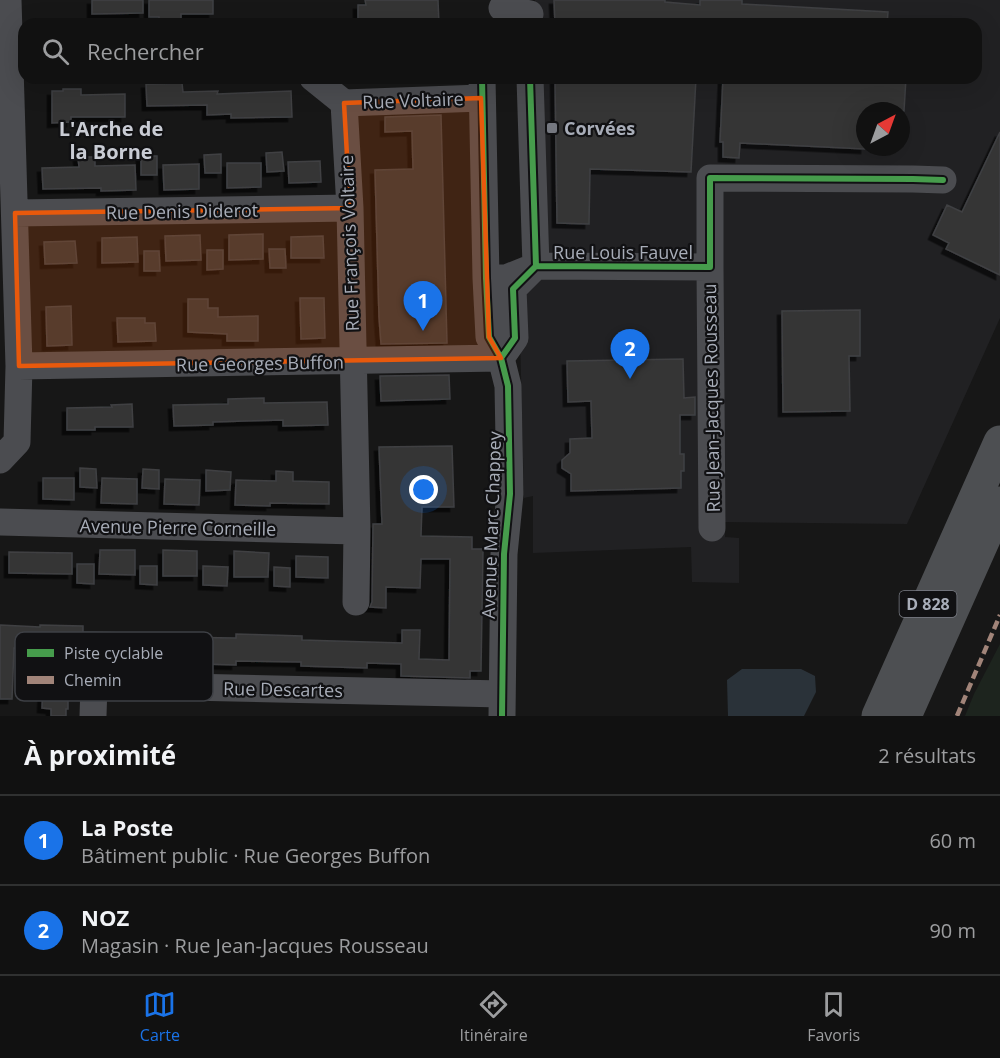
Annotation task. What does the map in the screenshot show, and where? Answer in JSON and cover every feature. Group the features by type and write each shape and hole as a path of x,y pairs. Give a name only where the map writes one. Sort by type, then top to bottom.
{"main road":[{"name":"D 828","path":"878,716 1000,442"},
{"name":"D 828","path":"905,716 1000,503"}],"street":[{"path":"0,460 17,442 20,366 15,213 17,58 8,0"},
{"path":"500,10 530,13"},
{"path":"320,84 344,103"},
{"path":"501,358 514,338 513,289 536,266 530,84"},
{"name":"Rue Voltaire","path":"344,103 482,88"},
{"name":"Avenue Marc Chappey","path":"482,88 489,337 501,358 508,386 510,494 504,554 502,705"},
{"name":"Rue François Voltaire","path":"344,103 350,208 357,531 356,602"},
{"name":"Rue Louis Fauvel","path":"486,278 506,278 536,266 710,267 710,178 943,180"},
{"name":"Rue Denis Diderot","path":"15,213 350,208"},
{"name":"Rue Jean-Jacques Rousseau","path":"710,267 712,528"},
{"name":"Rue Georges Buffon","path":"20,366 501,358"},
{"name":"Avenue Pierre Corneille","path":"0,522 357,531"},
{"name":"Rue Descartes","path":"213,691 502,705"},
{"name":"Rue Descartes","path":"93,701 93,716"}],"highlighted area":[{"path":"481,98 489,337 501,358 19,366 15,213 350,208 344,103"}],"shaded area":[{"path":"535,0 1000,0 1000,318 907,524 725,522 725,537 739,538 739,583 692,582 691,547 533,553 533,496 524,498 519,293 538,84 982,84 982,18 536,18"},
{"path":"1000,644 1000,716 965,716 974,694"},
{"path":"742,669 801,669 815,676 816,692 804,716 728,716 727,680"}],"building":[{"path":"92,0 143,0 143,13 92,14"},
{"path":"149,0 213,0 213,14 181,14 181,18 149,17"},
{"path":"365,0 438,0 439,18 358,18 358,5 366,5"},
{"path":"554,0 665,0 665,2 700,5 700,0 742,0 742,4 888,12 888,18 555,18"},
{"path":"146,84 182,84 183,92 218,91 217,94 291,91 292,117 231,118 231,114 207,115 207,105 147,106"},
{"path":"555,84 696,84 691,172 590,169 589,224 557,223"},
{"path":"723,84 906,84 905,102 856,102 856,149 740,143 739,158 723,157 723,142 720,142"},
{"path":"63,89 81,89 81,95 125,94 125,117 71,117 71,122 52,123 52,91 63,91"},
{"path":"441,115 447,343 381,344 375,170 413,169 412,131 385,132 385,117"},
{"path":"1000,132 1000,275 946,249 949,243 933,235 947,205 962,212"},
{"path":"282,152 284,171 267,172 266,153"},
{"path":"221,154 221,173 205,173 204,155"},
{"path":"141,156 157,156 157,175 141,175"},
{"path":"78,157 95,157 95,166 135,165 136,190 43,189 42,168 79,167"},
{"path":"320,161 321,182 289,183 288,162"},
{"path":"227,163 261,163 261,187 227,188"},
{"path":"199,164 199,189 164,190 163,165"},
{"path":"263,234 263,259 229,260 229,235"},
{"path":"200,235 201,260 166,261 165,236"},
{"path":"323,236 324,258 291,258 291,237"},
{"path":"137,237 138,262 102,263 102,238"},
{"path":"75,241 77,263 45,264 44,242"},
{"path":"269,249 285,249 286,268 270,268"},
{"path":"207,250 223,250 223,269 207,270"},
{"path":"144,251 159,251 160,271 144,271"},
{"path":"300,298 324,298 325,338 301,339"},
{"path":"188,299 208,299 208,308 218,308 218,317 258,316 258,341 227,341 227,334 188,332"},
{"path":"71,306 72,345 47,346 46,307"},
{"path":"860,310 860,356 849,356 850,411 783,412 782,311"},
{"path":"117,318 145,318 145,323 155,323 156,341 118,342"},
{"path":"683,359 684,398 695,397 695,415 680,415 680,454 684,454 681,488 571,491 571,474 562,468 562,460 570,453 570,439 592,438 591,401 568,402 567,361"},
{"path":"449,375 450,399 381,401 380,376"},
{"path":"264,398 264,403 327,402 328,425 283,426 283,420 213,422 213,425 174,426 173,405 228,404 228,399"},
{"path":"132,404 133,427 67,430 67,408"},
{"path":"452,446 454,507 422,507 421,536 472,537 472,549 483,549 481,671 470,671 470,678 401,676 401,664 367,663 367,668 301,666 301,662 236,661 236,665 213,664 213,638 236,638 236,634 302,636 302,640 402,643 402,630 420,630 419,659 449,660 450,559 421,559 420,588 386,587 386,608 370,607 372,602 373,524 382,524 379,447"},
{"path":"80,468 96,469 97,488 80,487"},
{"path":"143,469 159,470 159,489 142,488"},
{"path":"206,470 231,472 230,490 206,491"},
{"path":"276,471 293,472 293,481 329,482 329,504 235,505 236,480 276,481"},
{"path":"43,478 74,478 74,500 43,499"},
{"path":"102,478 137,479 137,504 101,503"},
{"path":"165,479 200,480 199,505 164,504"},
{"path":"100,550 135,550 135,575 99,574"},
{"path":"163,550 197,551 197,576 163,576"},
{"path":"234,551 269,553 268,577 234,577"},
{"path":"9,552 72,553 72,574 9,573"},
{"path":"296,556 328,557 328,578 296,577"},
{"path":"77,564 94,564 94,584 77,583"},
{"path":"140,566 157,566 157,585 140,584"},
{"path":"203,566 228,567 227,586 203,585"},
{"path":"274,567 290,568 290,587 274,586"},
{"path":"0,625 83,626 83,632 15,632 12,699 0,699"},
{"path":"42,701 68,701 66,716 51,716 51,709 42,708"}],"marked path":[{"path":"957,716 1000,615"}],"cycle path":[{"path":"482,84 489,337 501,358 508,386 510,494 504,554 502,716"},
{"path":"501,358 515,338 513,289 536,266 530,84"},
{"path":"536,266 710,267 710,178 943,180"}],"place":[{"name":"Corvées","path":"552,128"},
{"name":"La Poste","path":"423,331"},
{"name":"NOZ","path":"630,379"}],"district":[{"name":"L'Arche de la Borne","path":"111,140"}]}
